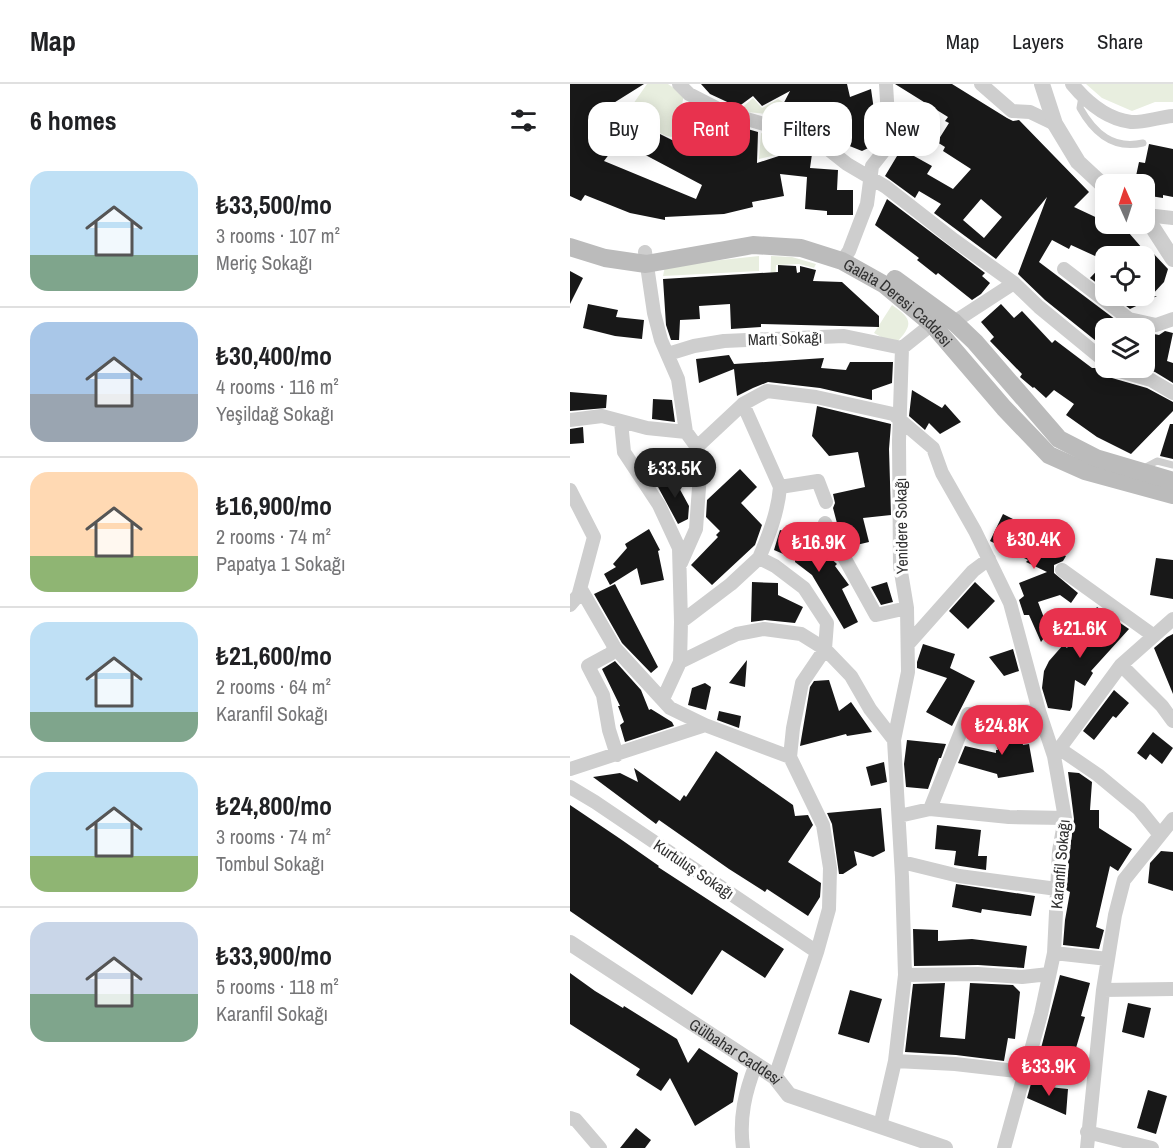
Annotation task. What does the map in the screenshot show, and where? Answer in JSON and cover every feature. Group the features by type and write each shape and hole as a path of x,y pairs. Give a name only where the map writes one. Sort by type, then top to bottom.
{"main road":[{"name":"Galata Deresi Caddesi","path":"570,247 605,258 645,258 756,235 800,237 892,278 954,322 975,342 1059,439 1096,458 1136,472 1173,481"},
{"name":"Galata Deresi Caddesi","path":"570,236 645,258"},
{"name":"Galata Deresi Caddesi","path":"846,256 932,324 1004,408 1049,455 1085,471 1173,495"}],"street":[{"path":"679,84 689,94 726,113 781,129 823,145 848,164 870,176 1014,283 1039,307 1095,353"},
{"path":"846,256 867,204 872,166 887,147 889,135 886,84"},
{"path":"981,84 1012,111 1030,112 1055,124"},
{"path":"1042,84 1055,124 1078,162 1095,178"},
{"path":"1072,84 1082,97 1118,118 1132,122 1173,117"},
{"path":"1155,216 1173,218"},
{"path":"1155,231 1173,259"},
{"path":"645,258 661,340 678,379 686,432 697,447 701,460 696,529 679,567"},
{"path":"1064,268 1129,318 1156,325 1173,319"},
{"path":"902,348 932,324 954,322 1014,283"},
{"name":"Martı Sokağı","path":"668,354 693,346 724,341 844,336 902,348"},
{"name":"Yenidere Sokağı","path":"880,1126 894,1061 905,975 902,862 894,740 908,672 909,642 907,608 900,566 902,348"},
{"path":"1144,378 1173,393"},
{"path":"697,447 743,404 767,391 816,397 893,414 900,418"},
{"path":"681,622 759,558 771,530 780,487 743,404"},
{"path":"570,420 602,416 647,428 686,432"},
{"name":"Karanfil Sokağı","path":"900,418 933,448 942,473 1010,603 1039,711 1057,752 1065,818 1059,851 1054,953 1041,1014 1004,1148"},
{"path":"621,422 624,452 659,505 679,548 680,662 663,699"},
{"path":"780,487 818,481 826,502"},
{"path":"570,490 594,537 580,592 570,605"},
{"path":"825,523 876,615 907,608"},
{"path":"759,558 775,566 804,588 828,623 825,649 802,683 790,757 823,825 830,868 829,909 775,1077"},
{"path":"909,642 973,571 989,559"},
{"path":"1062,570 1154,636"},
{"path":"570,581 580,592 615,648 670,708 790,757"},
{"path":"1160,835 1139,809 1098,775 1057,752 1121,664 1173,619"},
{"path":"680,662 737,634 764,629 801,634 825,649 851,676 870,709 894,740"},
{"path":"615,648 610,654 588,666 603,695 609,730 617,755"},
{"path":"1121,664 1173,721"},
{"path":"930,809 968,714 1039,711"},
{"path":"570,769 705,724"},
{"name":"Kurtuluş Sokağı","path":"570,788 595,802 817,952"},
{"path":"899,816 930,809 1065,818"},
{"path":"1087,1148 1102,990 1115,915 1124,880 1173,819"},
{"path":"902,862 959,876 1057,889"},
{"name":"Gülbahar Caddesi","path":"570,943 775,1077 789,1095 945,1148"},
{"path":"1054,953 1108,959"},
{"path":"905,975 978,974 1022,977 1049,974"},
{"path":"1102,990 1173,989"},
{"path":"894,1061 955,1064 1025,1072"},
{"path":"743,1148 740,1126 749,1082 756,1064"},
{"path":"570,1107 573,1119 600,1148"},
{"path":"1088,1132 1152,1148"}],"lane":[{"path":"1082,97 1080,108 1090,125 1101,135 1130,146 1143,143"},
{"path":"1136,472 1157,461 1173,465"}],"green space":[{"path":"647,84 668,84 684,95 682,102 672,102 672,136 660,133 660,102 634,102"},
{"path":"1086,84 1173,84 1173,102 1155,102 1132,111 1102,98"},
{"path":"753,98 762,108 762,114 750,112 748,102"},
{"path":"761,133 762,156 772,156 759,159"},
{"path":"759,256 759,271 663,276 665,266"},
{"path":"771,256 792,257 816,264 814,268 799,264 776,265 774,302 770,301"},
{"path":"892,305 904,314 908,322 906,331 896,343 874,333"}],"building":[{"path":"570,84 644,84 615,102 588,102 588,156 608,156 604,161 696,199 702,185 647,156 660,156 660,134 672,140 672,156 750,156 750,130 758,132 757,163 779,156 812,156 810,168 838,170 837,190 853,190 853,215 827,215 827,211 805,209 807,177 780,174 784,196 752,202 753,207 724,214 665,217 665,220 630,213 585,195 581,201 570,196"},
{"path":"701,84 847,84 850,97 871,89 873,102 864,102 864,150 852,147 852,102 784,102 790,91 769,102 762,102 762,106 753,96 745,102 727,102 710,94"},
{"path":"895,84 952,84 1007,118 1013,121 1019,120 1089,192 1074,207 1095,217 1095,234 1130,234 1140,246 1095,246 1095,256 1071,245 1069,249 1052,240 1039,262 1113,318 1095,318 1095,340 1045,300 1018,274 1047,197 996,259 934,213 941,204 919,191 915,198 885,176 897,156 914,156 932,166 927,174 953,189 971,169 943,151 945,147 940,144 940,137 949,123 945,121 948,117 940,112 940,102 924,102","holes":["981,199 1002,217 984,238 963,220"]},
{"path":"1149,144 1173,149 1173,197 1163,195 1163,198 1155,197 1155,174 1136,174 1139,162 1145,163"},
{"path":"887,199 985,273 982,276 990,283 981,294 972,300 938,273 936,275 917,260 919,258 875,225"},
{"path":"1155,255 1168,269 1164,282 1155,292"},
{"path":"778,265 796,266 797,273 800,272 800,266 816,270 813,281 842,282 879,316 879,327 761,324 761,327 731,329 730,304 699,306 700,319 680,320 679,340 671,340 666,325 663,279 778,272"},
{"path":"570,271 583,278 570,304"},
{"path":"1095,273 1095,282 1090,278"},
{"path":"588,304 618,310 616,317 644,320 642,339 615,336 583,328"},
{"path":"1001,304 1014,318 1022,311 1052,343 1055,340 1095,368 1095,378 1112,378 1147,388 1173,402 1173,411 1131,454 1097,437 1066,415 1074,404 1054,390 1046,398 1020,377 1022,374 990,341 994,337 981,322"},
{"path":"1165,331 1173,333 1167,361 1173,363 1173,383 1155,372 1155,334 1159,335"},
{"path":"729,355 734,364 824,358 821,368 846,370 850,362 893,362 892,383 872,390 872,400 820,388 768,382 737,396 734,369 699,383 696,359"},
{"path":"912,390 942,408 945,404 961,422 940,434 929,423 925,430 909,416"},
{"path":"570,392 607,395 606,408 570,411"},
{"path":"653,399 672,400 675,422 652,419"},
{"path":"817,406 891,424 889,449 891,515 863,518 869,542 848,547 838,527 833,508 835,503 833,494 865,487 858,452 829,456 812,436"},
{"path":"1170,424 1173,424 1173,459 1160,456"},
{"path":"583,427 584,443 570,444 570,429"},
{"path":"740,469 757,487 741,503 762,525 755,545 712,585 691,565 718,537 716,535 720,531 706,517 707,500"},
{"path":"671,473 689,506 688,519 678,524 658,487"},
{"path":"1003,514 1035,530 1031,538 1066,556 1063,561 1054,565 1054,573 1078,593 1071,603 1060,595 1038,602 1049,631 1041,642 1029,615 1024,615 1019,600 1024,596 1019,583 1047,572 990,541"},
{"path":"649,529 660,550 658,551 664,580 641,585 637,568 610,585 604,574 616,567 613,564 627,548 625,544"},
{"path":"780,530 804,537 805,535 837,564 835,566 849,585 842,589 858,622 844,629 812,575 795,562 795,559 774,550"},
{"path":"1156,558 1173,560 1173,599 1150,595"},
{"path":"752,582 778,583 778,595 803,607 795,623 765,620 751,622"},
{"path":"887,582 893,602 881,605 871,587"},
{"path":"975,582 995,601 968,629 949,611"},
{"path":"615,584 658,667 651,673 622,643 594,594"},
{"path":"1097,607 1129,629 1091,671 1093,673 1085,686 1075,680 1070,711 1048,708 1042,688 1044,671 1049,661 1063,645 1067,648"},
{"path":"1173,634 1173,694 1154,648"},
{"path":"923,644 955,654 950,668 975,681 952,726 926,712 947,678 917,668"},
{"path":"1013,649 1019,671 1004,676 989,657"},
{"path":"747,660 745,687 729,683"},
{"path":"615,661 641,690 649,710 651,709 672,722 674,726 625,742 620,725 624,722 618,706 620,706 602,669"},
{"path":"829,680 839,711 851,702 872,732 847,736 846,734 800,746 810,687 814,681"},
{"path":"705,683 711,687 706,710 688,705 692,688"},
{"path":"1114,690 1129,703 1116,718 1113,716 1094,740 1083,731"},
{"path":"719,711 741,716 739,728 717,720"},
{"path":"1020,728 1023,745 1029,744 1034,772 998,778 997,774 958,763 965,746 996,753 998,750 993,733"},
{"path":"1153,732 1173,748 1162,764 1150,754 1146,760 1137,753"},
{"path":"907,740 946,744 928,789 906,787 904,764"},
{"path":"716,751 793,805 795,816 808,815 813,825 788,862 821,883 820,897 808,916 767,889 765,892 729,869 659,820 656,824 593,777 620,773 638,782 634,768 680,801 684,795 686,797"},
{"path":"884,762 887,782 871,786 866,767"},
{"path":"1068,772 1079,773 1092,782 1090,810 1099,810 1099,828 1132,849 1118,871 1110,866 1096,927 1104,930 1099,949 1063,945 1070,892 1066,890 1067,870 1074,819"},
{"path":"570,805 658,867 784,949 765,978 722,950 692,995 570,911"},
{"path":"881,808 885,851 873,857 854,851 857,865 839,874 832,824 827,813"},
{"path":"937,825 981,830 978,856 987,856 986,870 954,865 956,851 935,849"},
{"path":"1161,851 1173,852 1173,891 1148,883 1150,863"},
{"path":"956,884 1035,896 1031,916 982,909 981,913 952,907"},
{"path":"913,929 938,930 938,941 972,939 1027,946 1024,968 978,965 914,966"},
{"path":"570,973 595,991 677,1039 688,1063 699,1048 738,1073 733,1102 695,1126 670,1078 661,1091 636,1075 640,1069 570,1024"},
{"path":"1060,975 1090,983 1081,1016 1085,1017 1076,1048 1078,1049 1070,1068 1039,1056"},
{"path":"945,983 940,1037 965,1039 970,983 1013,985 1020,992 1015,1039 1008,1038 1004,1061 905,1052 913,984"},
{"path":"850,990 882,999 869,1043 838,1034"},
{"path":"1128,1003 1151,1008 1144,1038 1122,1032"},
{"path":"1032,1080 1049,1087 1068,1089 1066,1115 1027,1098"},
{"path":"1148,1090 1167,1096 1156,1134 1137,1128"},
{"path":"636,1128 651,1140 645,1148 620,1148"}]}
